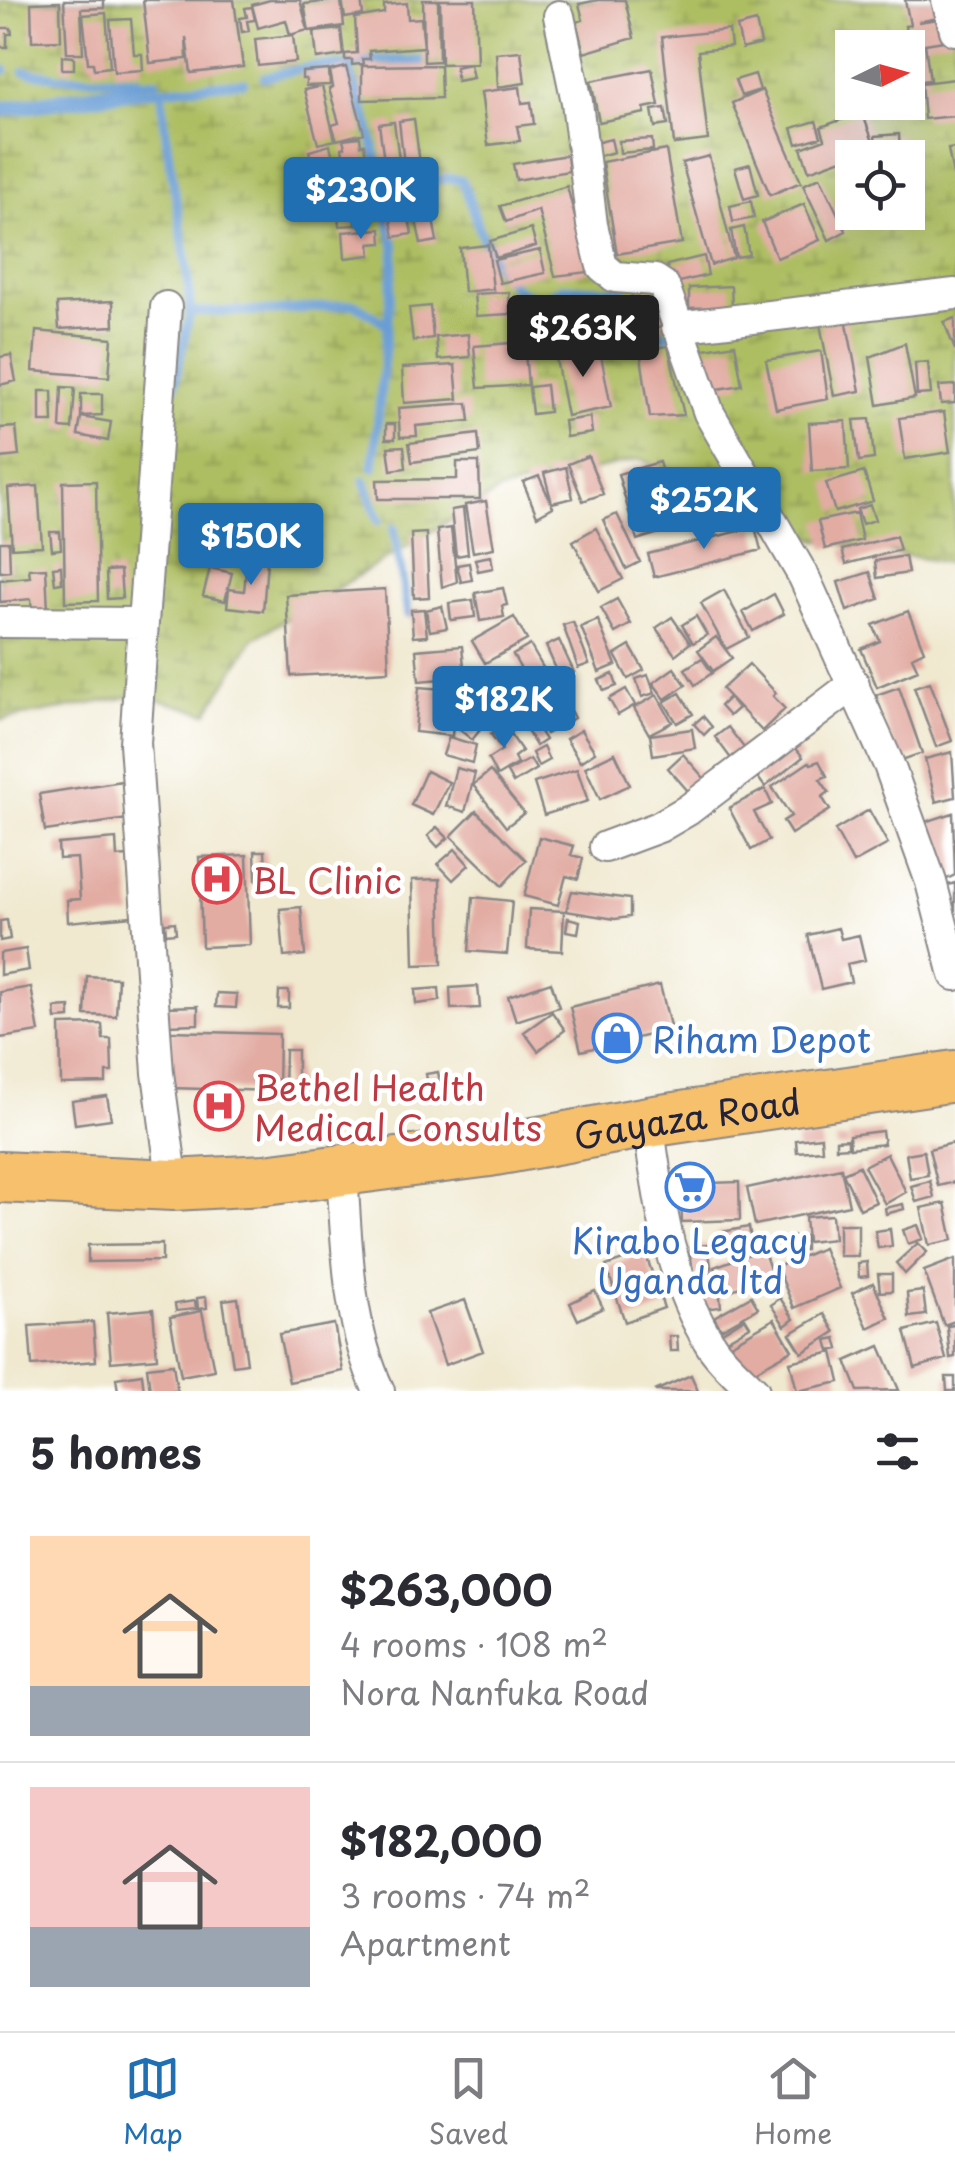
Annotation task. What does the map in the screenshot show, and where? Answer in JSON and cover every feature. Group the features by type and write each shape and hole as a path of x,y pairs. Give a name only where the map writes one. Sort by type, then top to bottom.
{"main road":[{"name":"Gayaza Road","path":"0,1177 174,1185 342,1172 955,1076"}],"street":[{"path":"947,0 955,30"},
{"path":"559,16 577,102 592,225 602,266 615,277 656,280 664,286 709,412 796,562 889,766 931,882 955,975"},
{"path":"678,327 955,294"},
{"path":"166,306 135,743 158,1073 174,1185"},
{"path":"0,622 142,623"},
{"path":"605,848 688,810 854,684"},
{"path":"648,1122 662,1216 677,1272 713,1349 754,1391"},
{"path":"342,1172 351,1302 379,1391"}],"green space":[{"path":"0,0 955,0 955,564 816,540 641,459 499,491 253,639 207,713 140,695 0,720"}],"building":[{"path":"64,0 104,0 104,8 81,9 83,53 67,53"},
{"path":"143,0 234,0 243,67 191,73 186,37 187,59 150,63"},
{"path":"270,0 300,0 308,30 290,35 286,20 258,28 252,5"},
{"path":"341,0 344,26 309,31 304,4"},
{"path":"342,0 361,0 363,15 345,18"},
{"path":"423,0 438,0 439,61 424,62"},
{"path":"440,0 475,0 477,63 441,64"},
{"path":"625,0 634,38 584,53 576,22 583,20 579,4"},
{"path":"905,0 943,0 943,17 918,22 946,18 950,40 925,44 925,30 905,30 905,26 910,25"},
{"path":"60,2 61,40 32,41 31,3"},
{"path":"407,3 408,19 421,18 424,47 369,51 370,59 362,59 363,64 352,65 352,60 345,60 345,54 357,53 355,18 384,13 384,5"},
{"path":"252,7 255,20 247,21 249,31 242,32 240,18 247,17 245,8"},
{"path":"106,13 110,67 94,69 93,63 88,63 83,15"},
{"path":"131,19 134,54 142,54 143,70 114,72 110,20"},
{"path":"756,22 761,44 742,49 737,27"},
{"path":"0,28 11,28 7,47 0,47"},
{"path":"341,29 344,55 317,59 314,32"},
{"path":"729,30 731,47 698,51 708,140 674,144 662,37"},
{"path":"293,35 296,62 258,66 255,39"},
{"path":"925,44 930,80 925,81"},
{"path":"521,51 525,83 498,87 496,53"},
{"path":"62,56 74,57 74,69 62,69"},
{"path":"470,64 473,78 457,81 455,67"},
{"path":"440,65 441,98 362,100 362,66"},
{"path":"346,67 364,133 337,140 332,125 339,123 329,89 333,87 330,71"},
{"path":"652,69 659,105 644,108 645,113 599,122 591,81"},
{"path":"329,70 330,85 306,86 306,79 302,79 302,72"},
{"path":"755,74 760,90 741,96 735,80"},
{"path":"955,79 955,116 925,119 925,83"},
{"path":"322,86 335,140 318,144 304,90"},
{"path":"520,87 522,103 531,102 534,124 517,126 520,141 488,145 481,92"},
{"path":"762,90 801,182 770,195 732,103"},
{"path":"665,108 668,125 655,127 652,110"},
{"path":"414,119 421,171 405,173 399,121"},
{"path":"840,120 865,120 872,140 835,140 835,162 809,171 801,148 825,139 821,127"},
{"path":"816,121 821,137 797,144 792,128"},
{"path":"394,122 401,174 386,176 379,124"},
{"path":"899,134 899,140 875,140 875,136"},
{"path":"360,137 374,199 351,202 343,139"},
{"path":"611,139 614,152 599,156 595,143"},
{"path":"652,139 653,150 620,153 619,141"},
{"path":"330,145 343,198 322,204 309,151"},
{"path":"955,148 955,175 953,175 948,149"},
{"path":"666,150 682,243 617,254 602,162"},
{"path":"567,155 569,171 516,180 513,164"},
{"path":"709,156 734,258 711,265 682,163"},
{"path":"750,164 758,195 744,199 735,168"},
{"path":"820,177 835,208 835,230 846,231 829,240 803,185"},
{"path":"567,186 589,272 555,276 538,210 506,222 500,206"},
{"path":"424,188 425,195 411,197 410,190"},
{"path":"404,194 412,234 394,237 387,199"},
{"path":"429,198 437,241 421,244 412,202"},
{"path":"751,201 754,218 733,222 730,206"},
{"path":"804,204 820,240 777,258 762,222"},
{"path":"354,214 356,225 339,226 338,216"},
{"path":"744,227 749,255 736,257 731,230"},
{"path":"381,229 382,243 370,244 371,255 345,258 343,232"},
{"path":"531,229 536,246 496,258 490,241"},
{"path":"488,245 493,289 464,292 460,248"},
{"path":"540,250 545,273 500,283 494,260"},
{"path":"704,256 708,275 671,284 667,265"},
{"path":"731,286 732,307 689,308 689,288"},
{"path":"655,287 667,325 643,333 631,294"},
{"path":"509,292 510,314 476,316 474,294"},
{"path":"521,300 523,315 516,316 514,301"},
{"path":"113,301 114,326 59,329 57,304"},
{"path":"430,306 433,338 413,341 409,308"},
{"path":"955,318 955,350 944,322"},
{"path":"846,319 860,391 834,396 820,324"},
{"path":"36,331 112,338 109,377 33,371"},
{"path":"468,334 470,357 438,360 436,337"},
{"path":"524,342 528,385 478,388 474,346"},
{"path":"905,343 915,398 878,405 870,357"},
{"path":"735,344 742,385 706,391 699,350"},
{"path":"599,345 611,407 567,416 555,354"},
{"path":"668,346 684,415 650,417 640,350"},
{"path":"821,351 828,399 776,409 766,360"},
{"path":"11,355 16,381 0,385 0,357"},
{"path":"928,362 931,394 917,395 915,363"},
{"path":"455,365 458,399 404,403 402,368"},
{"path":"546,385 549,412 532,414 529,387"},
{"path":"955,385 955,403 941,404 939,386"},
{"path":"62,387 75,388 72,429 60,428"},
{"path":"40,391 52,391 53,422 40,422"},
{"path":"81,394 102,394 102,415 81,416"},
{"path":"468,403 470,421 416,426 417,436 400,437 398,408"},
{"path":"944,412 950,452 905,459 899,418"},
{"path":"81,417 111,422 108,441 78,435"},
{"path":"590,417 592,433 566,437 564,421"},
{"path":"870,419 874,459 859,461 854,420"},
{"path":"846,421 849,469 812,471 809,423"},
{"path":"386,424 395,424 395,439 386,439"},
{"path":"16,427 19,456 0,458 0,428"},
{"path":"478,434 480,453 412,462 409,443"},
{"path":"404,446 406,468 391,470 388,447"},
{"path":"588,456 603,494 583,501 568,464"},
{"path":"457,462 479,462 480,499 378,499 377,480 457,479"},
{"path":"659,462 666,486 690,479 700,514 676,521 678,527 637,540 618,474"},
{"path":"566,467 573,498 552,503 544,473"},
{"path":"864,472 873,501 835,512 826,483"},
{"path":"539,476 553,507 537,516 523,482"},
{"path":"96,481 98,601 65,602 63,482"},
{"path":"38,486 42,546 12,548 8,488"},
{"path":"486,501 494,548 473,552 465,505"},
{"path":"870,505 875,520 862,524 857,509"},
{"path":"463,508 468,554 456,556 451,510"},
{"path":"856,513 862,540 825,549 818,521"},
{"path":"617,514 640,562 626,569 603,520"},
{"path":"755,527 761,550 654,577 648,554"},
{"path":"451,528 457,582 442,587 437,530"},
{"path":"596,528 623,579 599,591 573,541"},
{"path":"50,532 60,532 61,549 52,550"},
{"path":"426,533 429,597 414,598 411,534"},
{"path":"896,536 900,550 846,564 842,550"},
{"path":"0,542 9,542 10,571 0,572"},
{"path":"491,556 493,568 478,571 475,559"},
{"path":"905,556 908,573 877,578 875,561"},
{"path":"247,560 267,562 263,611 227,607 229,589 244,591"},
{"path":"469,563 472,580 461,582 457,565"},
{"path":"61,566 62,583 55,584 53,567"},
{"path":"46,568 48,611 32,612 31,599 0,602 0,580 30,577 29,569"},
{"path":"210,568 232,573 225,601 203,596"},
{"path":"120,570 122,598 107,599 106,571"},
{"path":"870,572 879,599 847,611 838,582"},
{"path":"503,588 507,605 502,606 504,617 480,621 475,593"},
{"path":"385,589 389,671 291,676 286,595"},
{"path":"724,590 749,637 726,649 701,603"},
{"path":"774,594 784,614 753,631 743,612"},
{"path":"617,599 631,624 615,633 601,608"},
{"path":"473,600 475,617 451,620 449,603"},
{"path":"442,606 447,628 430,631 426,610"},
{"path":"424,609 427,636 413,637 411,610"},
{"path":"908,611 924,651 912,657 918,670 877,687 861,649 880,641 873,625"},
{"path":"696,616 707,635 693,643 682,625"},
{"path":"514,617 527,640 485,663 472,641"},
{"path":"672,617 690,643 675,655 656,628"},
{"path":"598,620 616,665 599,672 581,627"},
{"path":"573,622 589,664 578,668 563,625"},
{"path":"716,637 732,658 713,671 698,650"},
{"path":"559,640 574,672 560,678 546,646"},
{"path":"530,645 553,685 512,707 506,696 529,684 513,655"},
{"path":"462,646 465,677 419,681 416,650"},
{"path":"630,646 644,670 628,679 615,655"},
{"path":"702,658 712,673 695,685 685,669"},
{"path":"749,664 785,709 762,731 722,689"},
{"path":"674,668 686,685 665,699 653,683"},
{"path":"613,674 617,686 604,691 599,680"},
{"path":"648,675 655,693 642,697 636,679"},
{"path":"930,682 952,741 936,747 914,687"},
{"path":"555,685 562,696 535,713 528,702"},
{"path":"419,687 456,690 452,736 415,732"},
{"path":"899,687 922,753 899,761 876,695"},
{"path":"478,689 493,708 474,722 459,703"},
{"path":"626,689 635,705 618,715 609,699"},
{"path":"680,693 693,714 677,723 664,702"},
{"path":"657,695 672,722 649,734 634,708"},
{"path":"729,697 738,708 729,716 720,706"},
{"path":"566,702 574,718 546,734 536,717"},
{"path":"524,706 532,718 522,724 514,712"},
{"path":"703,716 712,727 704,735 694,724"},
{"path":"466,719 480,730 472,740 459,729"},
{"path":"535,724 545,740 536,746 526,729"},
{"path":"504,725 522,751 514,757 517,764 497,776 488,759 502,750 491,734"},
{"path":"728,727 748,753 735,764 715,737"},
{"path":"692,729 695,748 653,755 650,735"},
{"path":"581,730 595,752 580,762 566,739"},
{"path":"449,737 476,745 472,763 443,755"},
{"path":"791,742 803,757 765,787 753,771"},
{"path":"543,747 549,760 538,766 532,753"},
{"path":"952,752 955,797 936,802 925,759"},
{"path":"615,753 630,785 600,799 585,767"},
{"path":"683,754 710,785 695,799 668,768"},
{"path":"530,759 536,769 513,783 507,772"},
{"path":"819,761 827,776 820,779 829,792 822,797 830,810 791,834 783,821 791,816 772,787 809,762"},
{"path":"456,768 475,773 465,812 446,806"},
{"path":"577,769 588,801 544,815 534,783"},
{"path":"426,771 449,782 433,815 411,805"},
{"path":"490,771 524,813 506,827 473,785"},
{"path":"122,781 128,819 45,831 39,794"},
{"path":"765,789 772,804 754,812 769,840 751,850 729,808"},
{"path":"869,810 888,844 853,863 835,830"},
{"path":"476,811 526,860 502,886 451,836"},
{"path":"953,813 955,875 943,881 925,822"},
{"path":"437,827 448,838 438,847 428,836"},
{"path":"539,837 574,846 571,855 583,858 578,879 566,876 558,905 524,896"},
{"path":"116,839 117,857 127,856 132,916 68,922 67,900 80,899 77,858 59,859 58,844"},
{"path":"455,849 469,865 453,880 438,864"},
{"path":"255,851 265,851 267,880 256,880"},
{"path":"247,855 250,945 202,947 199,857"},
{"path":"440,879 442,964 414,965 412,880"},
{"path":"955,883 955,921 945,886"},
{"path":"572,891 630,899 630,917 615,919 566,911"},
{"path":"473,897 512,901 507,954 469,951"},
{"path":"301,907 305,955 284,957 280,909"},
{"path":"529,909 564,911 562,951 527,949"},
{"path":"568,918 580,921 578,933 566,931"},
{"path":"7,920 10,939 0,941 0,921"},
{"path":"175,922 176,933 166,934 165,923"},
{"path":"838,928 841,939 859,935 865,960 847,964 851,982 821,989 808,935"},
{"path":"26,949 29,970 0,975 0,953"},
{"path":"87,976 118,978 116,1016 85,1015"},
{"path":"551,982 559,1007 516,1021 508,996"},
{"path":"660,985 671,1030 581,1051 570,1007"},
{"path":"478,986 480,1008 451,1009 450,988"},
{"path":"31,987 39,1032 0,1038 0,992"},
{"path":"439,988 440,1001 416,1004 415,990"},
{"path":"279,991 289,991 289,1008 278,1008"},
{"path":"217,993 237,994 236,1008 216,1007"},
{"path":"198,1006 198,1024 166,1025 166,1007"},
{"path":"70,1007 70,1018 56,1019 55,1008"},
{"path":"552,1012 565,1030 538,1051 524,1032"},
{"path":"102,1024 103,1039 111,1039 112,1072 106,1072 106,1083 61,1084 60,1025"},
{"path":"171,1031 279,1034 278,1091 170,1088"},
{"path":"285,1050 297,1050 297,1091 284,1091"},
{"path":"438,1072 442,1093 430,1095 426,1074"},
{"path":"107,1096 111,1119 75,1124 72,1101"},
{"path":"882,1131 884,1144 850,1148 849,1135"},
{"path":"821,1137 822,1150 797,1152 796,1140"},
{"path":"848,1139 848,1147 836,1148 836,1140"},
{"path":"953,1143 955,1182 938,1186 929,1149"},
{"path":"924,1151 928,1175 910,1178 906,1154"},
{"path":"887,1154 906,1192 885,1204 864,1166"},
{"path":"859,1166 876,1202 860,1209 843,1173"},
{"path":"841,1168 849,1205 755,1225 747,1188"},
{"path":"930,1181 934,1197 916,1202 911,1186"},
{"path":"739,1182 740,1220 682,1222 681,1184"},
{"path":"945,1203 953,1240 929,1245 921,1208"},
{"path":"903,1204 904,1209 886,1214 885,1208"},
{"path":"832,1215 834,1239 807,1242 805,1217"},
{"path":"839,1224 858,1224 858,1256 839,1256"},
{"path":"918,1225 923,1239 908,1244 903,1230"},
{"path":"749,1227 752,1247 719,1253 716,1233"},
{"path":"890,1229 892,1246 878,1248 875,1231"},
{"path":"805,1236 805,1250 788,1251 787,1237"},
{"path":"918,1243 927,1252 905,1274 896,1263"},
{"path":"162,1244 162,1261 88,1262 88,1245"},
{"path":"708,1245 712,1274 693,1276 690,1247"},
{"path":"823,1248 840,1288 794,1308 777,1267"},
{"path":"763,1249 772,1275 724,1293 714,1267"},
{"path":"645,1252 664,1308 625,1322 606,1266"},
{"path":"955,1259 955,1321 944,1325 924,1271"},
{"path":"867,1262 868,1276 859,1277 858,1263"},
{"path":"878,1274 892,1274 892,1291 880,1292"},
{"path":"718,1278 721,1307 702,1309 698,1281"},
{"path":"873,1283 889,1318 868,1328 852,1293"},
{"path":"595,1291 603,1308 578,1320 570,1303"},
{"path":"923,1291 926,1315 909,1317 907,1293"},
{"path":"751,1296 758,1308 721,1329 714,1317"},
{"path":"206,1297 207,1308 198,1309 197,1298"},
{"path":"238,1298 247,1363 233,1365 223,1300"},
{"path":"780,1298 794,1319 785,1326 771,1305"},
{"path":"465,1300 483,1351 445,1365 427,1313"},
{"path":"195,1301 196,1309 176,1311 175,1304"},
{"path":"153,1309 157,1358 111,1362 107,1313"},
{"path":"202,1311 214,1370 181,1376 170,1317"},
{"path":"824,1314 835,1332 802,1353 790,1334"},
{"path":"745,1318 750,1326 723,1342 719,1334"},
{"path":"774,1319 792,1350 746,1376 729,1345"},
{"path":"93,1322 96,1361 32,1366 29,1326"},
{"path":"936,1323 946,1359 915,1368 905,1331"},
{"path":"334,1324 343,1371 289,1382 279,1334"},
{"path":"955,1325 955,1357 950,1358 947,1326"},
{"path":"669,1336 677,1336 678,1351 670,1351"},
{"path":"836,1338 839,1349 830,1351 827,1340"},
{"path":"880,1346 899,1390 858,1391 846,1361"},
{"path":"833,1352 840,1382 797,1391 790,1362"},
{"path":"173,1364 177,1391 150,1391 147,1367"},
{"path":"142,1374 144,1391 118,1391 116,1378"},
{"path":"691,1375 698,1391 655,1391"},
{"path":"946,1377 955,1377 955,1391 947,1391"}],"waterway":[{"path":"264,77 315,66 348,66 378,60 421,61"},
{"path":"348,66 370,128 395,248 373,468"},
{"path":"0,70 5,70"},
{"path":"24,71 58,77 138,79"},
{"path":"0,106 156,81"},
{"path":"157,90 244,82"},
{"path":"0,113 162,90 190,312 275,311 355,304 388,325"},
{"path":"385,192 448,178 462,180 489,253 511,283 525,294 543,299 563,287 623,291 629,333 672,335"},
{"path":"174,387 190,312"},
{"path":"364,480 379,521"},
{"path":"394,528 408,614"}],"place":[{"name":"BL Clinic","path":"217,879"},
{"name":"Riham Depot","path":"617,1038"},
{"name":"Bethel Health Medical Consults","path":"219,1106"},
{"name":"Kirabo Legacy Uganda ltd","path":"690,1187"}]}
